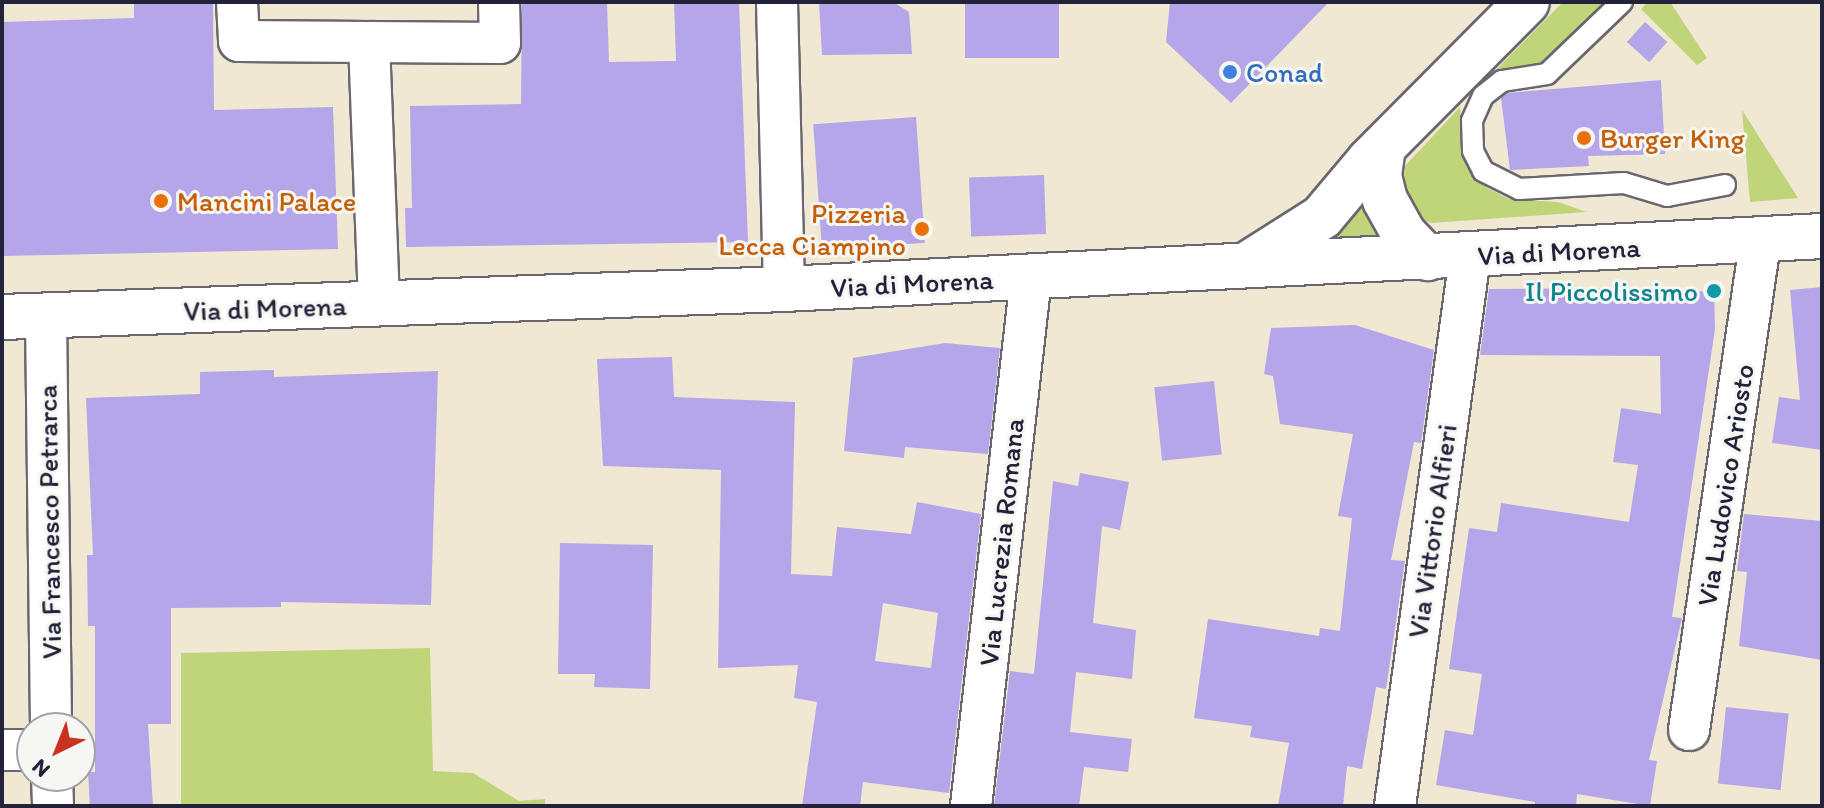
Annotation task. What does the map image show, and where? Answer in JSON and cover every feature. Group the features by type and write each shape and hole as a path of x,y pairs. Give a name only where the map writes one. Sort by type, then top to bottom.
{"street":[{"path":"237,2 239,41 500,43 499,2"},
{"path":"777,2 784,289"},
{"path":"1243,266 1311,227 1383,147 1527,2"},
{"path":"369,42 379,304"},
{"path":"1383,147 1379,176 1385,200 1403,233 1427,258"},
{"name":"Via di Morena","path":"2,317 784,289 1822,236"},
{"name":"Via Ludovico Ariosto","path":"1689,730 1761,239"},
{"name":"Via Vittorio Alfieri","path":"1395,806 1470,256"},
{"name":"Via Lucrezia Romana","path":"971,806 1031,278"},
{"name":"Via Francesco Petrarca","path":"46,316 51,712"}],"lane":[{"path":"1622,2 1547,74 1502,81 1483,96 1472,121 1473,151 1483,171 1519,189 1624,183 1667,196 1725,185"}],"green space":[{"path":"1563,2 1607,2 1554,58 1538,68 1485,81"},
{"path":"1648,2 1670,2 1707,58 1697,65 1641,9"},
{"path":"1460,107 1465,160 1487,188 1509,199 1558,202 1587,212 1431,223 1415,216 1405,204 1404,167"},
{"path":"1742,110 1798,198 1750,202"},
{"path":"1366,191 1383,237 1330,239"},
{"path":"430,648 433,771 473,773 519,801 545,799 545,806 181,806 181,653"}],"building":[{"path":"134,2 213,2 214,110 333,107 338,249 2,256 2,22 134,18"},
{"path":"522,2 607,2 609,62 676,61 674,2 739,2 748,242 406,247 405,208 412,208 410,106 521,104"},
{"path":"819,2 893,2 909,12 912,54 822,55"},
{"path":"965,2 1059,2 1059,58 965,58"},
{"name":"Conad","path":"1170,2 1329,2 1231,103 1166,42"},
{"path":"1645,22 1667,42 1649,62 1627,42"},
{"name":"Burger King","path":"1661,80 1665,154 1588,156 1589,166 1510,170 1501,98 1507,93"},
{"path":"916,117 925,243 822,250 813,124"},
{"path":"1044,175 1046,234 971,237 969,178"},
{"path":"1822,287 1822,450 1772,443 1779,397 1800,400 1790,290"},
{"path":"1612,288 1612,293 1714,291 1715,329 1672,617 1682,618 1649,760 1657,761 1650,806 1577,794 1576,806 1535,806 1535,802 1436,785 1445,730 1473,735 1482,674 1449,669 1469,528 1497,532 1501,503 1629,522 1638,465 1613,462 1621,408 1661,414 1660,356 1480,355 1489,289"},
{"path":"1355,325 1434,350 1421,443 1414,442 1391,560 1405,561 1386,689 1376,687 1362,769 1347,766 1343,806 1278,806 1289,743 1250,737 1252,726 1194,718 1208,619 1319,636 1320,628 1340,631 1352,518 1338,516 1353,434 1280,424 1273,376 1264,374 1271,328"},
{"path":"945,343 1000,348 988,454 905,447 904,458 844,451 853,358"},
{"path":"672,357 674,397 795,402 791,574 832,576 837,527 911,534 917,502 981,514 949,793 863,782 860,806 802,806 817,702 794,698 798,665 718,668 721,470 603,466 597,359","holes":["883,603 938,613 931,668 875,661"]},
{"path":"274,370 274,377 438,371 431,605 281,602 281,607 171,608 171,724 148,724 153,806 90,806 89,792 96,792 96,712 95,626 88,626 87,555 93,555 86,398 200,394 200,372"},
{"path":"1214,381 1222,455 1162,461 1154,387"},
{"path":"1080,473 1129,482 1120,530 1102,526 1093,623 1136,630 1132,679 1076,672 1070,732 1132,739 1128,772 1084,767 1079,806 994,806 1010,671 1034,674 1053,481 1078,486"},
{"path":"1744,514 1822,521 1822,660 1739,646 1747,572 1737,571"},
{"path":"560,543 653,545 650,689 594,687 595,674 558,674"},
{"path":"1726,707 1789,714 1781,790 1718,784"}],"place":[{"name":"Conad","path":"1230,72"},
{"name":"Burger King","path":"1584,138"},
{"name":"Mancini Palace","path":"161,201"},
{"name":"Pizzeria Lecca Ciampino","path":"922,229"},
{"name":"Il Piccolissimo","path":"1714,291"}]}
